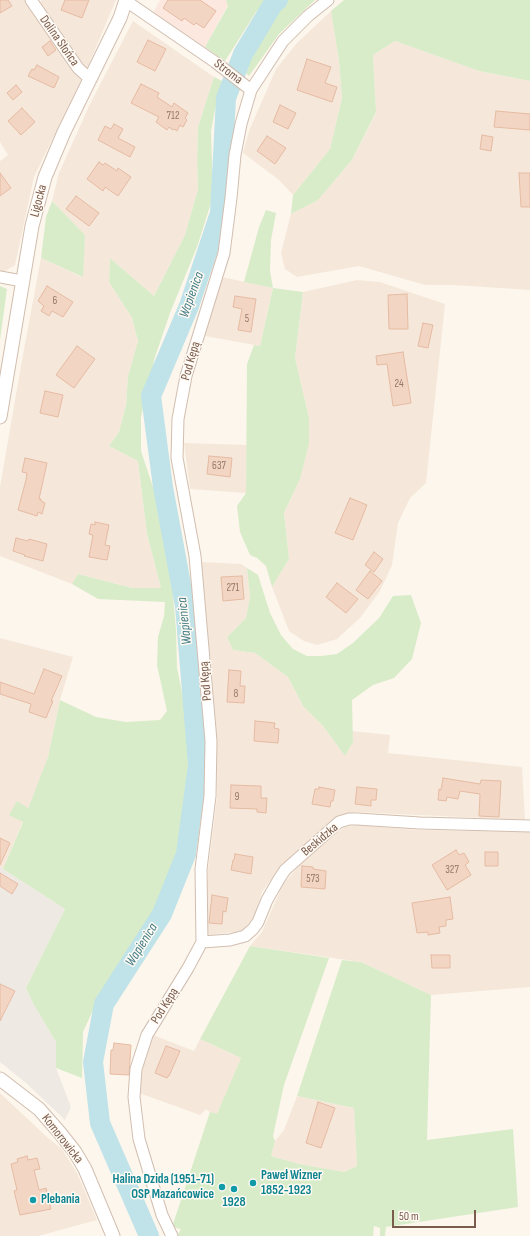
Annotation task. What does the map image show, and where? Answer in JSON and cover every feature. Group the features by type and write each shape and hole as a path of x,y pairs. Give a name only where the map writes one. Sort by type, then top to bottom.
{"street":[{"name":"Dolina Słońca","path":"31,0 78,68 90,79"},
{"name":"Ligocka","path":"0,417 32,226 45,177 58,144 120,18 126,0"},
{"name":"Stroma","path":"126,0 215,62 251,90 282,41 308,16 328,0"},
{"name":"Pod Kępą","path":"172,1236 162,1215 139,1139 134,1097 136,1069 147,1036 174,993 202,942 201,869 210,796 211,741 195,556 177,458 178,419 186,376 224,253 236,147 240,124 251,90"},
{"path":"0,277 22,281"},
{"name":"Beskidzka","path":"202,942 230,940 245,936 253,929 258,922 278,879 285,870 339,822 349,819 357,819 420,823 530,826"},
{"name":"Komorowicka","path":"0,1079 39,1109 75,1152 85,1169 114,1236"}],"shaded area":[{"path":"0,0 27,0 81,80 34,177 15,265 2,273 0,272 0,161 8,155 0,142"},
{"path":"42,0 116,0 86,71 38,5"},
{"path":"160,0 226,0 228,5 205,47 153,13"},
{"path":"331,11 339,61 342,98 330,149 293,195 279,180 243,153 249,131 276,69 297,43"},
{"path":"133,21 214,77 198,127 198,189 185,235 154,296 110,258 109,282 132,318 138,341 128,376 126,405 119,432 109,446 138,461 147,534 161,588 132,588 78,574 72,584 0,556 0,487 41,258 82,277 85,235 52,201 59,173 90,104"},
{"path":"395,41 479,71 530,81 530,290 454,285 425,285 359,266 297,277 285,269 281,253 291,214 318,200 352,160 376,113 373,55"},
{"path":"222,277 273,288 260,346 205,336"},
{"path":"357,280 380,282 445,304 426,483 410,498 398,523 392,565 380,591 360,618 337,639 317,645 304,641 289,631 272,587 289,559 284,513 300,479 309,418 295,358 303,292"},
{"path":"184,443 247,445 246,493 190,489"},
{"path":"201,562 241,564 247,568 250,597 246,618 227,637 233,650 255,653 288,677 303,706 323,726 345,756 353,742 352,731 390,735 388,753 522,767 525,820 356,812 338,816 280,867 262,892 254,918 243,931 206,935 208,870 217,797 217,756 212,676"},
{"path":"0,638 73,657 60,700 48,757 3,869 0,867"},
{"path":"358,825 418,830 530,832 530,987 431,995 361,962 250,946 262,932 283,884 298,867 330,838 345,827"},
{"path":"0,867 65,909 26,988 34,1005 56,1042 56,1068 71,1107 65,1120 26,1083 0,1062"},
{"path":"153,1035 194,1051 200,1039 241,1058 217,1115 206,1109 200,1115 139,1093 141,1074 148,1044"},
{"path":"0,1093 62,1149 77,1173 97,1220 38,1236 0,1236"},
{"path":"297,1096 354,1108 357,1166 344,1172 299,1164 271,1156 275,1141 284,1130"}],"green space":[{"path":"226,0 267,0 256,12 225,61 205,47 228,6"},
{"path":"284,0 315,0 279,34 249,76 242,70 277,5"},
{"path":"344,0 530,0 530,81 479,71 395,41 373,55 376,112 352,160 318,200 291,214 293,195 330,149 342,98 339,61 331,11"},
{"path":"214,77 224,82 215,110 211,131 212,200 197,247 170,313 155,357 141,417 141,451 155,493 172,583 176,630 177,668 187,716 188,769 183,835 164,892 138,941 101,993 83,1032 82,1078 56,1068 56,1042 34,1005 26,988 65,909 3,869 23,822 9,815 17,801 28,808 26,814 48,757 60,700 96,717 126,722 160,720 167,711 157,665 158,637 164,616 165,602 98,599 72,584 78,574 132,588 161,588 147,534 138,461 109,446 119,432 126,405 128,376 138,341 132,318 109,282 110,258 154,296 185,235 198,189 198,127"},
{"path":"52,201 85,235 83,277 41,258 46,217"},
{"path":"266,210 276,213 271,240 270,271 273,288 244,282 259,227"},
{"path":"0,286 7,289 0,340"},
{"path":"273,288 303,292 295,358 309,418 309,443 300,479 284,513 289,559 272,587 266,566 257,558 250,555 240,532 237,506 246,493 247,364 254,345 260,346"},
{"path":"247,568 258,575 270,613 281,635 293,649 307,656 337,654 353,643 379,618 393,596 411,595 421,623 412,659 394,678 373,685 352,700 353,742 345,756 323,726 303,706 288,677 255,653 233,650 227,637 246,618 250,597"},
{"path":"250,946 329,958 284,1085 273,1136 275,1141 271,1156 299,1164 344,1172 357,1166 354,1108 297,1096 342,960 361,962 431,995 427,1140 513,1129 518,1207 386,1227 385,1236 380,1236 380,1228 374,1226 373,1236 177,1236 181,1229 172,1227 210,1112 217,1114 241,1058 200,1039"}],"building":[{"path":"0,0 8,0 12,6 0,13"},
{"path":"65,0 89,0 82,18 61,10"},
{"path":"168,0 200,0 216,11 204,28 196,23 194,25 184,18 182,21 163,8"},
{"path":"148,40 166,49 155,71 137,62"},
{"path":"50,41 56,50 48,56 42,47"},
{"path":"307,59 331,67 325,83 337,87 332,102 297,90"},
{"path":"37,65 59,77 54,88 28,76 32,69 34,70"},
{"path":"141,84 159,93 157,97 172,107 174,103 188,113 185,118 187,120 183,127 180,125 177,131 169,127 167,130 156,122 159,117 131,103"},
{"path":"16,85 22,92 13,100 7,93"},
{"path":"280,105 296,113 288,129 273,122"},
{"path":"22,108 35,122 21,135 8,121"},
{"path":"496,111 530,114 530,130 494,127"},
{"path":"114,124 123,129 118,138 135,147 130,157 98,140 105,126 111,129"},
{"path":"482,135 493,137 491,151 480,149"},
{"path":"267,136 286,148 275,164 257,151"},
{"path":"99,162 103,165 105,163 117,171 118,168 131,177 118,196 105,187 103,191 87,179"},
{"path":"0,173 11,188 0,196"},
{"path":"519,173 530,173 530,207 521,207"},
{"path":"76,196 99,213 89,226 66,209"},
{"path":"47,286 73,302 63,317 52,311 49,316 41,311 44,306 38,301"},
{"path":"407,294 408,329 389,329 388,295"},
{"path":"235,296 256,299 251,332 238,330 242,309 233,307"},
{"path":"423,323 433,325 428,348 418,346"},
{"path":"77,346 95,359 74,388 56,375"},
{"path":"403,352 411,403 393,406 387,364 377,365 376,356"},
{"path":"45,391 63,395 58,417 40,413"},
{"path":"209,456 232,458 230,477 207,474"},
{"path":"25,458 47,463 39,499 45,503 42,514 38,512 37,516 18,510 27,473 22,472"},
{"path":"350,498 367,505 353,540 335,533"},
{"path":"95,522 109,525 105,545 110,546 107,560 89,557 93,535 89,534 91,524 95,525"},
{"path":"16,538 28,541 29,539 47,544 43,561 24,556 25,555 13,551"},
{"path":"374,552 383,559 374,572 365,565"},
{"path":"370,571 382,581 368,599 356,590"},
{"path":"242,576 244,599 223,601 221,577"},
{"path":"337,583 358,599 346,613 326,597"},
{"path":"44,669 62,676 51,701 53,701 46,718 29,712 31,704 0,694 0,682 34,694"},
{"path":"229,670 241,671 240,686 245,686 244,703 227,702"},
{"path":"255,721 275,723 274,728 279,729 278,743 254,741"},
{"path":"443,778 480,784 481,780 501,781 499,817 479,816 480,794 460,791 458,799 447,797 446,801 438,800 439,789 441,790"},
{"path":"231,785 261,786 261,798 267,798 266,813 257,812 257,809 230,808"},
{"path":"319,787 335,790 330,807 312,804 315,789 319,789"},
{"path":"357,787 377,789 376,800 371,800 371,806 355,804"},
{"path":"0,838 10,843 0,865"},
{"path":"456,850 459,855 464,853 469,862 465,865 471,875 447,890 432,865"},
{"path":"485,852 498,852 498,866 485,866"},
{"path":"235,854 253,857 251,874 231,870"},
{"path":"302,866 313,867 313,869 326,871 325,889 301,887"},
{"path":"0,873 18,884 12,894 0,886"},
{"path":"212,895 228,898 226,912 223,911 222,924 209,923"},
{"path":"450,897 453,919 446,920 446,926 439,927 440,933 428,935 428,932 417,933 412,903"},
{"path":"431,955 450,955 450,968 432,968"},
{"path":"0,984 15,991 0,1021"},
{"path":"114,1043 131,1045 129,1075 110,1074 111,1050 113,1050"},
{"path":"166,1046 180,1051 167,1078 155,1073"},
{"path":"318,1102 335,1108 321,1148 306,1143"},
{"path":"27,1156 28,1160 37,1158 40,1169 34,1170 39,1190 46,1188 51,1209 20,1215 14,1191 17,1190 11,1164 18,1162 17,1159"}],"waterway":[{"name":"Wapienica","path":"149,1236 100,1123 93,1062 104,1004 162,914 186,854 198,765 185,606 163,487 151,396 189,306 220,213 226,98 243,54 273,4 278,0"}],"place":[{"name":"Paweł Wizner 1852-1923","path":"253,1183"},
{"name":"Halina Dzida (1951-71) OSP Mazańcowice","path":"222,1187"},
{"name":"1928","path":"234,1189"},
{"name":"Plebania","path":"33,1200"}]}
